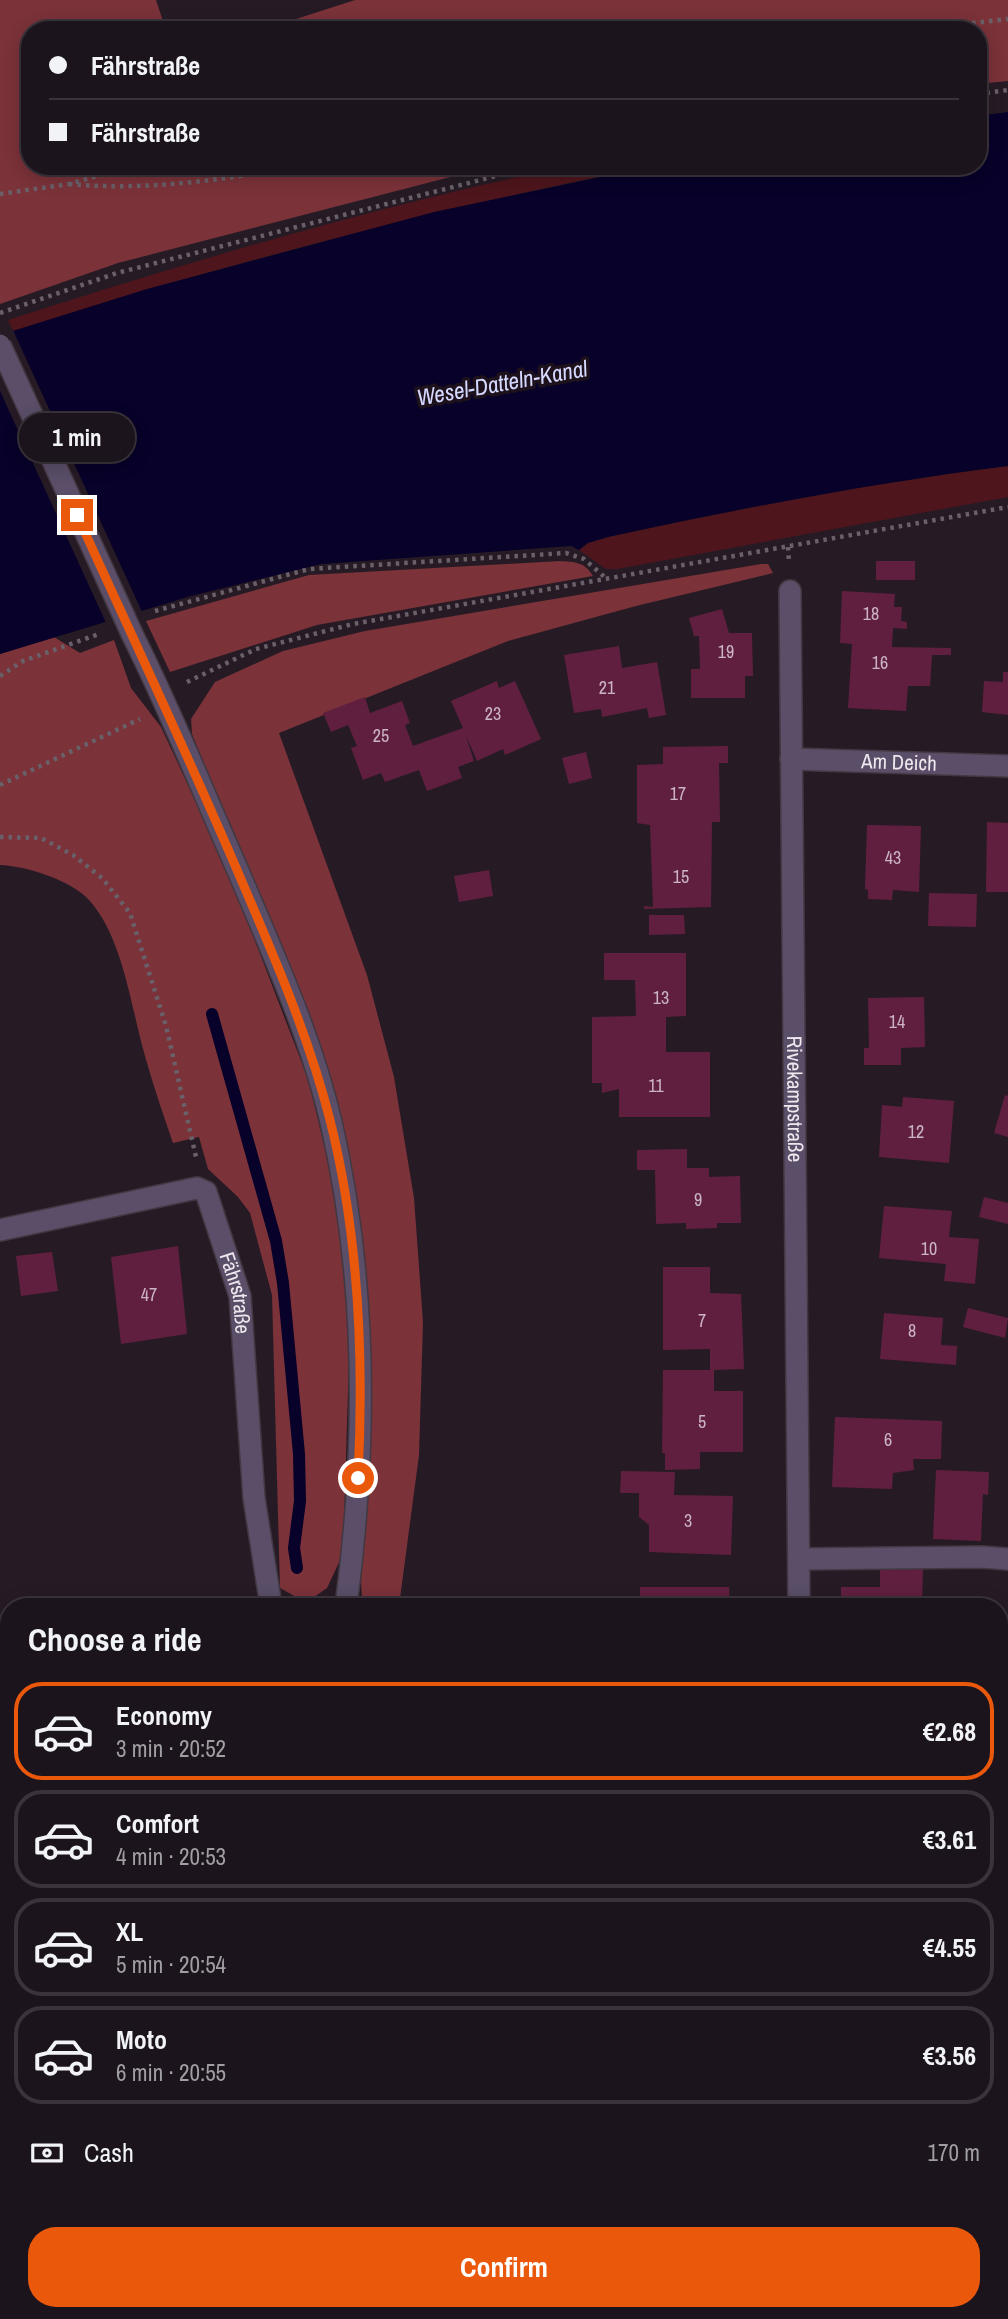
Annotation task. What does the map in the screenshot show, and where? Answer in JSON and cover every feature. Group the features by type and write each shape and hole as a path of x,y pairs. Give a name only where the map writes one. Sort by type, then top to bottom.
{"street":[{"path":"0,345 162,694 269,943 298,1020 330,1120 349,1214 358,1324 359,1444 354,1547 347,1598"},
{"name":"Rivekampstraße","path":"790,591 799,1598"},
{"name":"Am Deich","path":"791,758 1008,766"},
{"path":"0,1230 197,1188 206,1192"},
{"name":"Fährstraße","path":"206,1192 240,1296 254,1498 270,1598"},
{"path":"799,1559 1008,1559"}],"path":[{"path":"987,21 1008,19"},
{"path":"987,93 1008,90"},
{"path":"0,194 69,184 101,175"},
{"path":"69,184 135,186 239,175"},
{"path":"0,313 117,273 500,175"},
{"path":"0,785 141,719 162,694 256,649 353,624 609,581 829,537 1008,507"},
{"path":"147,613 309,569 566,554 584,559 609,581"},
{"path":"0,676 23,661 103,632"},
{"path":"0,837 41,838 73,855 103,878 130,913 166,1026 206,1192"}],"shaded area":[{"path":"0,0 156,0 163,21 21,21 21,175 458,175 118,263 0,304"},
{"path":"355,0 1008,0 1008,81 987,83 987,21 290,21"},
{"path":"526,175 606,175 410,219 330,240 171,283 13,331 8,320 286,236"},
{"path":"1008,466 1008,497 617,569 606,569 579,550 588,543 608,537 757,506"},
{"path":"560,561 583,565 593,576 317,625 170,672 146,621 309,575"},
{"path":"761,564 768,564 773,573 508,641 279,733 367,975 394,1077 414,1198 423,1322 419,1455 400,1598 362,1598 361,1591 369,1475 369,1378 361,1248 348,1153 314,1030 292,970 192,734 191,719 215,682 283,651 365,631"},
{"path":"54,637 80,653 114,640 131,688 161,727 229,873 308,1079 329,1165 345,1270 350,1326 343,1554 327,1588 313,1598 296,1597 280,1588 272,1295 250,1213 238,1197 208,1169 199,1137 173,1143 148,1067 125,974 101,915 81,893 60,880 35,871 0,865 0,654"}],"water":[{"name":"Wesel-Datteln-Kanal","path":"1008,112 1008,466 757,506 608,537 588,543 579,550 571,546 321,564 191,596 0,654 0,335 147,289 434,212 610,175 987,175 987,115"}],"pier":[{"path":"12,328 143,614 107,625 0,391 0,332"}],"building":[{"path":"876,561 915,561 915,580 876,580"},
{"path":"842,591 895,594 894,607 902,607 901,621 907,622 907,629 893,628 892,647 951,648 951,655 932,655 930,686 908,686 906,711 848,708 852,644 840,643"},
{"path":"722,609 729,633 752,633 753,676 745,676 745,698 691,698 691,669 700,669 699,636 694,636 689,618"},
{"path":"619,646 622,668 657,662 666,715 649,718 647,708 602,717 601,709 574,713 564,655"},
{"path":"1003,672 1008,672 1008,715 982,712 984,681 1003,682"},
{"path":"497,681 499,688 515,681 541,739 505,755 503,749 477,761 466,736 474,761 458,767 462,778 427,791 419,770 385,782 381,773 363,780 351,748 357,746 348,725 331,732 323,713 365,697 370,713 402,701 410,723 405,725 413,746 463,728 451,701"},
{"path":"728,746 728,763 719,763 720,822 712,822 711,907 644,909 644,906 653,907 650,825 637,823 637,765 663,764 663,747"},
{"path":"586,752 592,778 569,784 562,758"},
{"path":"987,822 1008,823 1008,892 986,892"},
{"path":"867,825 921,826 919,892 893,890 892,900 868,899 868,890 865,889"},
{"path":"489,870 493,896 459,902 454,876"},
{"path":"929,893 977,894 976,927 928,926"},
{"path":"649,915 684,915 685,934 649,935"},
{"path":"604,953 686,953 686,1016 666,1017 666,1052 710,1052 710,1117 619,1117 619,1089 602,1093 602,1083 592,1083 592,1017 636,1016 635,980 604,980"},
{"path":"924,997 925,1047 901,1048 901,1065 864,1065 864,1048 869,1048 868,998"},
{"path":"1005,1095 1008,1096 1008,1137 994,1133"},
{"path":"903,1097 954,1101 949,1163 879,1157 882,1105 902,1107"},
{"path":"687,1149 687,1168 709,1168 709,1177 740,1176 741,1223 717,1223 717,1228 686,1229 686,1223 656,1224 655,1170 637,1170 637,1150"},
{"path":"984,1197 1008,1203 1008,1224 979,1217"},
{"path":"884,1206 952,1211 949,1237 979,1239 975,1284 944,1281 946,1264 879,1258"},
{"path":"178,1246 187,1334 121,1344 111,1257"},
{"path":"52,1252 58,1291 21,1296 16,1256"},
{"path":"663,1267 710,1267 710,1293 741,1294 744,1369 714,1370 714,1391 743,1391 743,1452 700,1452 700,1469 665,1470 665,1453 662,1453 663,1370 710,1370 710,1349 663,1350"},
{"path":"968,1308 1008,1318 1005,1338 963,1327"},
{"path":"884,1313 943,1318 941,1345 957,1346 956,1365 880,1359"},
{"path":"835,1417 942,1421 941,1459 913,1459 914,1470 893,1473 892,1489 832,1487"},
{"path":"936,1470 989,1472 988,1495 983,1494 981,1541 933,1539"},
{"path":"621,1471 675,1472 674,1495 733,1496 731,1555 649,1552 649,1525 639,1517 639,1493 620,1493"},
{"path":"880,1568 923,1569 922,1598 841,1598 841,1587 880,1587"},
{"path":"640,1587 729,1587 730,1598 640,1598"}],"waterway":[{"path":"212,1014 276,1241 283,1283 299,1454 300,1501 294,1548 297,1568"}],"route":[{"path":"77,515 162,694 269,943 298,1020 330,1120 349,1214 358,1324 358,1478"}]}
